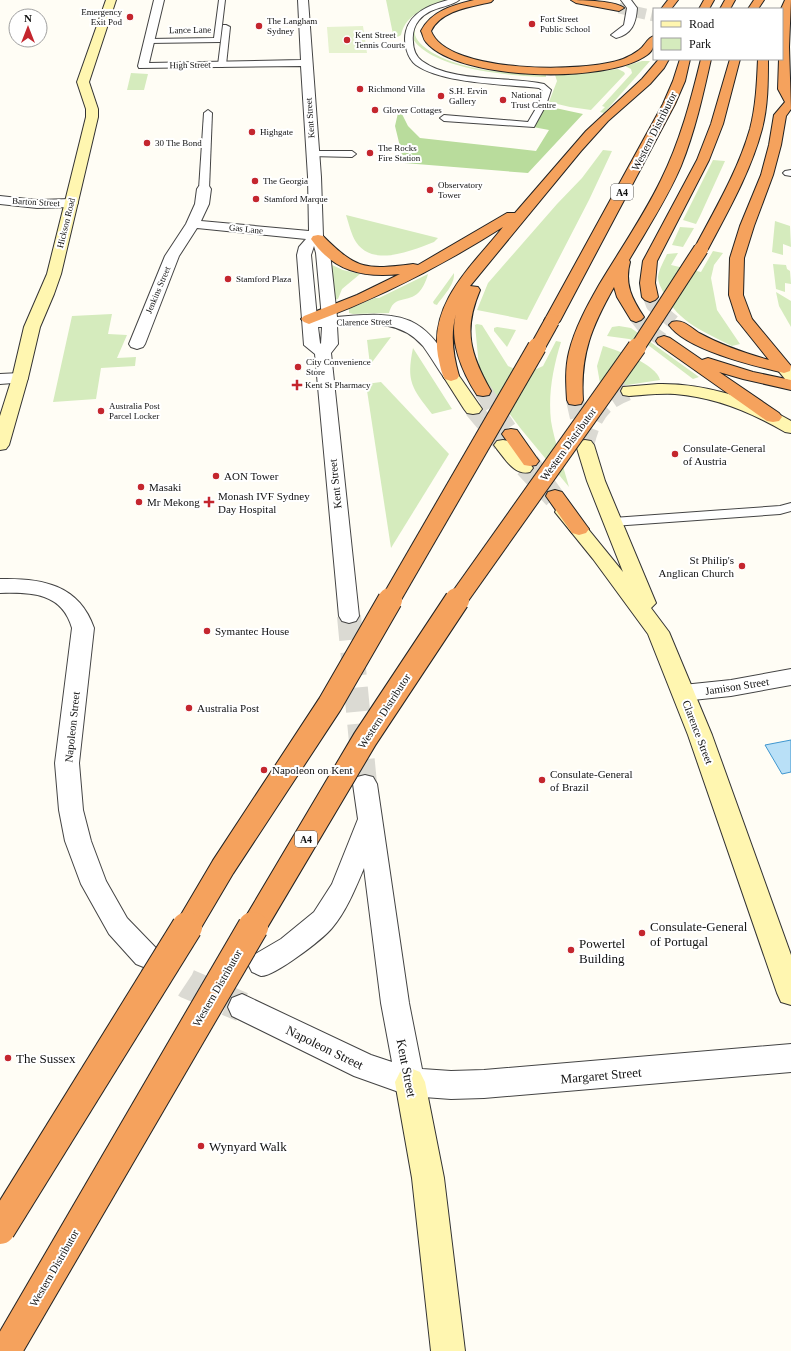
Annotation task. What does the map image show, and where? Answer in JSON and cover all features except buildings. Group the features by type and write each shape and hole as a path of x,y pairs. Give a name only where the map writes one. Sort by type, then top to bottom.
{"highway":[{"path":"488,0 459,6 436,17 431,21 428,28 428,35 435,44 447,52 477,63 523,70 557,71 594,68 623,62 646,51 653,41"},
{"path":"576,0 619,8"},
{"path":"667,8 673,0"},
{"path":"754,8 760,0"},
{"path":"789,371 746,320 736,295 737,258 746,226 767,175 775,145 780,115 791,102 784,89 783,50 785,16 790,5"},
{"path":"451,376 444,346 446,322 452,306 466,281 528,205 604,120 633,94 663,60"},
{"name":"Western Distributor","path":"0,1229 155,981 223,867 330,704 552,321 669,104 679,81 685,60"},
{"path":"575,400 573,384 576,358 583,332 603,291 653,210 684,142 694,110 706,60"},
{"path":"762,60 768,89 780,115"},
{"path":"768,89 777,60"},
{"path":"650,297 647,283 650,261 703,160 717,124 733,62"},
{"name":"Western Distributor","path":"6,1351 259,917 365,739 438,627 624,366 701,249 725,203 753,136 768,89"},
{"path":"483,391 468,362 463,345 463,321 470,295 484,275 614,120 633,94"},
{"path":"329,317 474,240 528,205"},
{"path":"317,238 342,261 350,266 364,270 393,270 419,267 433,263"},
{"path":"632,243 620,272 620,287 636,317"},
{"path":"677,325 701,340 723,350 789,371"},
{"path":"773,417 669,344 695,358 726,369 771,382 791,385"}],"street":[{"name":"Hickson Road","path":"0,445 20,378 32,327 51,284 92,117 92,109 83,82 111,0"},
{"name":"High Street","path":"159,0 143,66 305,63"},
{"name":"Kent Street","path":"303,0 305,63 313,154 317,238 323,252 329,317 330,344 323,352 349,616"},
{"path":"616,35 626,31 630,24 632,8 626,0"},
{"path":"193,224 202,204 204,189"},
{"name":"Barton Street","path":"0,200 37,204 71,203"},
{"name":"Gas Lane","path":"193,224 317,238"},
{"name":"Jenkins Street","path":"137,344 172,256 193,224"},
{"path":"317,238 308,244 304,252 312,345 323,352"},
{"name":"Clarence Street","path":"309,321 329,317 387,321 408,325 433,349 473,409"},
{"path":"0,379 20,378"},
{"path":"629,391 674,389 702,393 726,399 773,417 791,428"},
{"path":"507,439 527,464"},
{"path":"585,445 596,481 658,632"},
{"name":"Clarence Street","path":"554,497 658,632 700,735 791,993"},
{"name":"Napoleon Street","path":"0,586 35,587 52,592 69,601 79,617 83,628 67,764 71,810 78,841 94,884 118,926 146,956"},
{"name":"Jamison Street","path":"684,693 731,688 791,677"},
{"name":"Kent Street","path":"365,784 395,1003 428,1178 448,1351"},
{"path":"262,964 291,947 323,920 343,888 370,820"},
{"name":"Napoleon Street","path":"242,1007 364,1066 410,1082"},
{"name":"Margaret Street","path":"410,1082 451,1085 484,1084 791,1058"}],"lane":[{"name":"Lance Lane","path":"148,41 217,40 222,0"},
{"path":"222,65 230,0"},
{"path":"444,118 531,125 542,104 547,90 542,86 453,75 428,68 416,60 412,54 408,41 413,22 426,11 456,0"},
{"path":"204,189 208,113"},
{"path":"313,154 352,154"},
{"path":"613,522 780,510 791,507"}],"green space":[{"path":"386,0 451,0 427,8 413,15 404,27 401,35 394,39"},
{"path":"456,0 462,0 437,8 420,19 415,33 418,41 423,46 435,54 465,66 498,72 546,75 546,77 493,73 472,69 435,57 421,47 411,36 414,22 431,8"},
{"name":"Kent Street Tennis Courts","path":"363,26 367,53 329,53 327,27"},
{"path":"642,61 650,61 604,113 600,112 605,107 602,106 632,73 631,69 625,66"},
{"path":"618,69 625,74 591,110 549,102 557,81 555,75 589,73"},
{"path":"131,73 148,74 144,90 127,90"},
{"path":"546,106 583,114 528,173 404,163 395,126 398,113 402,114 408,126 420,138 536,151 549,130 533,127"},
{"path":"603,150 612,151 589,200 527,320 477,310 488,283 557,204 582,178"},
{"path":"713,160 725,161 696,224 683,220"},
{"path":"346,215 438,238 434,242 394,255 383,256 372,254 363,250 356,242 351,232"},
{"path":"775,221 790,226 791,247 783,244 783,255 772,252"},
{"path":"680,227 694,228 683,247 672,245"},
{"path":"713,251 723,253 714,265 711,278 717,310 740,344 732,346 685,320 670,304 659,284 658,279 659,271 667,254 678,253 671,265 701,272"},
{"path":"773,264 786,265 787,269 790,271 791,284 785,283 785,292 776,289"},
{"path":"332,265 343,270 360,274 342,289 338,299 334,300 330,266"},
{"path":"454,273 453,282 448,290 437,305 434,304 433,302"},
{"path":"428,274 424,285 417,294 413,297 397,301 391,307 389,313 349,313 349,309 375,298 379,298"},
{"path":"776,292 791,301 791,327 779,306"},
{"path":"112,314 108,334 127,335 117,358 136,357 135,366 101,368 96,399 53,402 72,316"},
{"path":"475,325 482,325 508,366 517,370 532,371 543,366 556,341 561,342 552,381 550,411 554,437 569,487 521,429 488,385 479,367"},
{"path":"619,326 631,328 699,377 693,379 648,345 629,339 607,336 612,327"},
{"path":"497,327 516,330 507,347 494,331 494,328"},
{"path":"391,337 370,365 367,340"},
{"path":"603,346 626,354 644,363 657,374 660,380 601,389 597,366"},
{"path":"413,348 452,409 432,414 415,391 412,384 410,369"},
{"path":"381,382 449,454 391,548 366,384"}],"water":[{"path":"791,740 791,772 782,774 765,745"}],"tunnel":[{"path":"619,8 653,16"},
{"path":"650,297 653,305 677,325"},
{"path":"636,317 644,327 664,341"},
{"path":"483,391 511,434"},
{"path":"585,445 591,426 599,411 611,400 629,391"},
{"path":"575,400 585,445"},
{"path":"473,409 503,445"},
{"path":"530,461 555,496"},
{"path":"524,468 553,499"},
{"path":"349,616 365,784"},
{"path":"149,958 188,984 242,1007"}],"place":[{"name":"Emergency Exit Pod","path":"130,17"},
{"name":"Fort Street Public School","path":"532,24"},
{"name":"The Langham Sydney","path":"259,26"},
{"name":"Kent Street Tennis Courts","path":"347,40"},
{"name":"Richmond Villa","path":"360,89"},
{"name":"S.H. Ervin Gallery","path":"441,96"},
{"name":"National Trust Centre","path":"503,100"},
{"name":"Glover Cottages","path":"375,110"},
{"name":"Highgate","path":"252,132"},
{"name":"30 The Bond","path":"147,143"},
{"name":"The Rocks Fire Station","path":"370,153"},
{"name":"The Georgia","path":"255,181"},
{"name":"Observatory Tower","path":"430,190"},
{"name":"Stamford Marque","path":"256,199"},
{"name":"Stamford Plaza","path":"228,279"},
{"name":"City Convenience Store","path":"298,367"},
{"name":"Kent St Pharmacy","path":"297,385"},
{"name":"Australia Post Parcel Locker","path":"101,411"},
{"name":"Consulate-General of Austria","path":"675,454"},
{"name":"AON Tower","path":"216,476"},
{"name":"Masaki","path":"141,487"},
{"name":"Mr Mekong","path":"139,502"},
{"name":"Monash IVF Sydney Day Hospital","path":"209,502"},
{"name":"St Philip's Anglican Church","path":"742,566"},
{"name":"Symantec House","path":"207,631"},
{"name":"Australia Post","path":"189,708"},
{"name":"Napoleon on Kent","path":"264,770"},
{"name":"Consulate-General of Brazil","path":"542,780"},
{"name":"Consulate-General of Portugal","path":"642,933"},
{"name":"Powertel Building","path":"571,950"},
{"name":"The Sussex","path":"8,1058"},
{"name":"Wynyard Walk","path":"201,1146"}]}
